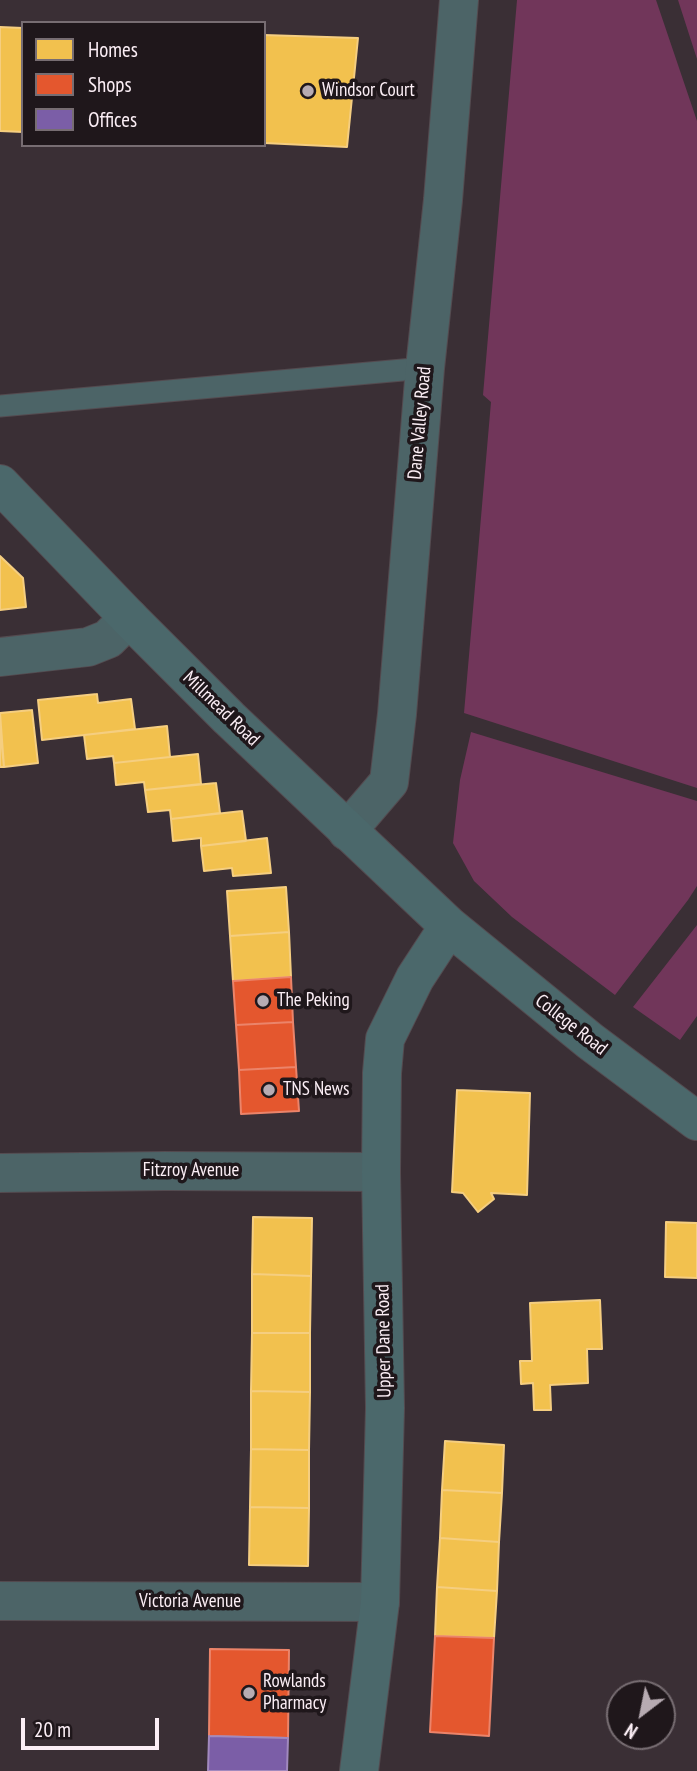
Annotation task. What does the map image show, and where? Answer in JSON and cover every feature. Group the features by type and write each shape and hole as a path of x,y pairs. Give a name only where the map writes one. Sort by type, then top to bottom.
{"main road":[{"name":"Millmead Road","path":"0,484 229,718 449,926"},
{"name":"College Road","path":"449,926 590,1041 697,1121"},
{"name":"Upper Dane Road","path":"359,1771 380,1602 385,1408 382,1073 385,1039 415,978 449,926"}],"street":[{"name":"Dane Valley Road","path":"347,831 389,782 459,0"},
{"path":"0,657 88,647 108,639 129,618"},
{"name":"Fitzroy Avenue","path":"0,1173 382,1172"},
{"name":"Victoria Avenue","path":"0,1601 380,1602"},
{"path":"359,1771 383,1771"}],"lane":[{"path":"0,406 425,368"}],"shaded area":[{"path":"517,0 656,0 697,121 697,788 464,713 491,402 483,395"},
{"path":"678,0 697,0 697,59"},
{"path":"471,732 697,801 697,886 615,995 512,917 474,881 453,843 460,780"},
{"path":"697,925 697,1016 680,1040 633,1007"}],"building: Homes":[{"path":"0,27 21,28 21,132 0,131"},
{"name":"Windsor Court","path":"266,35 358,38 347,147 266,143"},
{"path":"0,556 23,578 26,607 0,610"},
{"path":"97,694 98,703 131,699 135,729 42,740 38,700"},
{"path":"32,710 38,763 4,767 0,713"},
{"path":"167,726 170,757 114,763 113,756 87,759 84,735"},
{"path":"0,728 4,767 0,767"},
{"path":"198,754 201,784 145,790 144,782 116,785 114,763"},
{"path":"216,783 220,813 171,819 170,810 148,812 145,790"},
{"path":"242,811 246,841 201,846 201,838 173,841 171,819"},
{"path":"267,838 271,873 233,876 232,868 204,871 201,846"},
{"path":"286,887 289,932 230,936 227,891"},
{"path":"289,932 291,977 233,981 230,936"},
{"path":"457,1090 530,1093 527,1195 491,1193 494,1199 478,1212 463,1193 452,1192"},
{"path":"253,1217 312,1218 311,1276 252,1274"},
{"path":"666,1222 697,1223 697,1278 665,1277"},
{"path":"252,1274 311,1276 310,1333 252,1333"},
{"path":"600,1300 602,1349 587,1349 588,1383 550,1385 551,1410 534,1410 533,1383 521,1384 520,1361 532,1361 530,1303"},
{"path":"252,1333 310,1333 310,1392 251,1391"},
{"path":"251,1391 310,1392 309,1450 251,1449"},
{"path":"445,1441 504,1445 502,1493 442,1490"},
{"path":"251,1449 309,1450 309,1508 250,1507"},
{"path":"442,1490 502,1493 499,1542 440,1538"},
{"path":"250,1507 309,1508 308,1566 249,1565"},
{"path":"440,1538 499,1542 497,1591 437,1587"},
{"path":"437,1587 497,1591 494,1638 435,1636"}],"building: Shops":[{"name":"The Peking","path":"291,977 293,1022 236,1025 233,981"},
{"path":"293,1022 296,1067 239,1070 236,1025"},
{"name":"TNS News","path":"296,1067 299,1111 241,1114 239,1070"},
{"path":"435,1636 494,1638 489,1736 430,1732"},
{"name":"Rowlands Pharmacy","path":"210,1649 289,1650 288,1738 209,1736"}],"building: Offices":[{"path":"209,1736 288,1738 287,1771 208,1771"}],"place":[{"name":"Windsor Court","path":"308,91"},
{"name":"The Peking","path":"263,1001"},
{"name":"TNS News","path":"269,1090"},
{"name":"Rowlands Pharmacy","path":"249,1693"}]}
